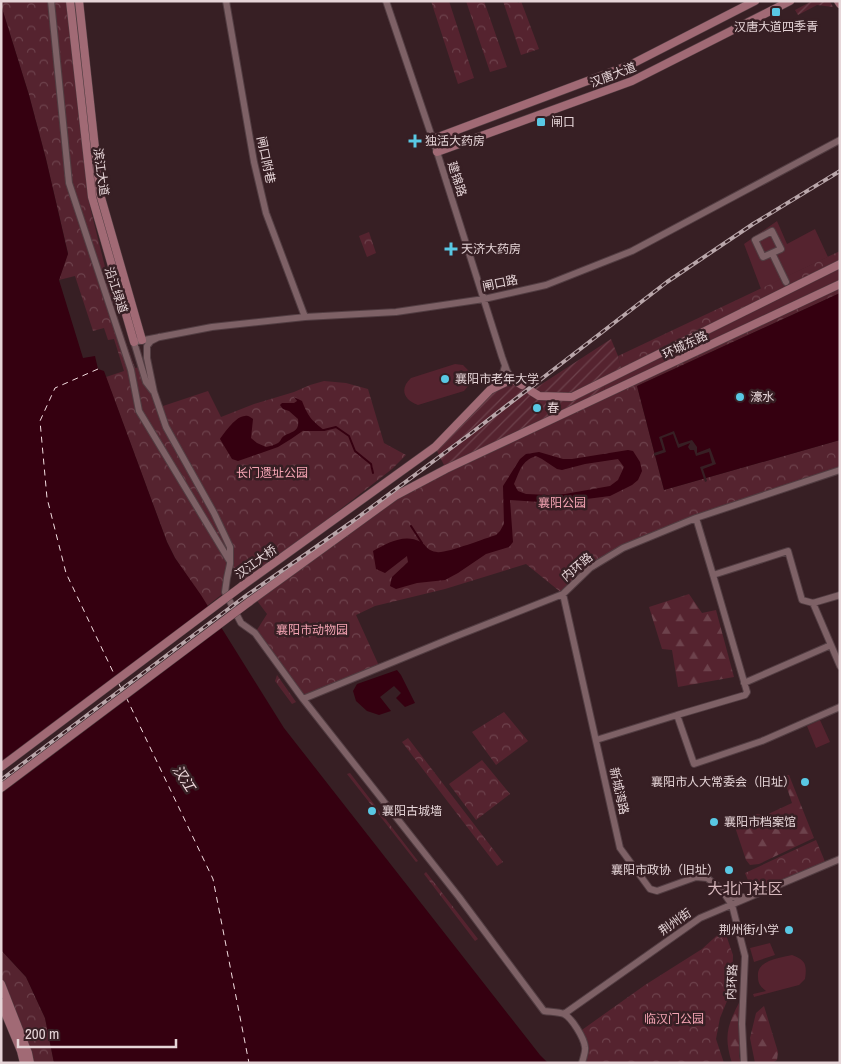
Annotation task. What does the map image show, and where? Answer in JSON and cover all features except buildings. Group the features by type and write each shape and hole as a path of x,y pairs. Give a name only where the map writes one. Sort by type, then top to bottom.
{"main road":[{"name":"滨江大道","path":"70,1 92,197 138,341"},
{"name":"滨江大道","path":"79,1 100,194 138,341"},
{"name":"汉唐大道","path":"432,139 630,66 756,1"},
{"name":"汉唐大道","path":"437,152 632,81 790,1"},
{"name":"环城东路","path":"531,391 539,396 572,397 840,264"},
{"name":"环城东路","path":"1,788 249,602 395,496 446,468 840,284"},
{"path":"512,379 522,385"},
{"name":"汉江大桥","path":"1,767 242,586 435,447 490,390 512,379"},
{"path":"1,984 28,1053 30,1063"},
{"path":"1,1003 24,1063"}],"street":[{"name":"沿江绿道","path":"51,1 69,182 131,370 139,411 230,561"},
{"name":"闸口附巷","path":"226,1 254,162 266,213 305,317"},
{"name":"建锦路","path":"386,1 437,152 507,371 512,379"},
{"name":"闸口路","path":"138,341 212,327 305,317 396,312 484,299 546,285 632,251 840,140"},
{"path":"772,253 786,282"},
{"path":"159,337 151,341 147,346 146,358 154,392 166,427 214,513 230,547 226,592 241,623 255,633 303,699 459,897 544,1011 564,1014 574,1024 586,1050 582,1063"},
{"path":"138,341 141,367 146,382 154,392"},
{"path":"490,390 502,376 505,364"},
{"path":"131,370 141,367"},
{"name":"内环路","path":"303,699 454,636 563,594 590,568 623,548 696,518 840,470"},
{"path":"596,740 745,695 747,692 696,518"},
{"path":"713,575 788,551 802,600 813,603 840,595"},
{"name":"新城湾路","path":"563,594 620,848 650,889 657,891 696,877 707,878 721,889 732,905"},
{"path":"813,603 840,666"},
{"path":"744,683 831,645"},
{"path":"677,716 694,764 762,741 840,707"},
{"name":"荆州街","path":"564,1014 700,918 840,858"},
{"path":"721,889 734,897 750,897"},
{"path":"735,919 737,908 750,897"},
{"name":"内环路","path":"732,905 745,956 742,1024 744,1063"}],"green space":[{"name":"长门遗址公园","path":"1,1 67,1 90,207 119,323 135,368 141,367 159,406 208,391 221,417 324,381 346,383 368,389 384,443 406,455 392,469 242,586 231,564 225,592 207,606 175,558 167,542 106,377 124,371 114,339 108,340 104,328 93,331 75,276 59,280 68,253 29,95"},
{"path":"431,1 449,1 474,78 458,84"},
{"path":"466,1 484,1 507,67 490,72"},
{"path":"503,1 517,1 518,3 521,1 539,49 521,55"},
{"path":"812,1 830,1 833,7 817,5 798,15 795,10"},
{"path":"777,221 787,244 815,229 828,257 761,289 744,244"},
{"path":"369,232 376,253 367,257 359,236"},
{"path":"840,251 840,265 622,372 618,356"},
{"path":"840,264 840,284 606,394 603,382"},
{"name":"襄阳公园","path":"840,284 840,293 637,386 664,490 840,440 840,470 696,518 623,548 590,568 563,594 526,564 445,589 375,606 356,615 380,668 303,699 255,633 267,614 255,598 395,496"},
{"path":"611,339 622,372 603,382 606,394 446,469 435,447 490,390 512,379 531,391"},
{"path":"455,364 463,365 471,376 470,384 464,391 418,405 406,397 405,386 411,378"},
{"path":"689,594 702,613 716,610 734,677 678,687 672,650 662,649 649,607"},
{"path":"277,675 296,702 292,704 275,681"},
{"path":"504,712 528,741 496,765 472,732"},
{"path":"820,720 830,742 816,748 807,726"},
{"path":"408,738 503,862 497,866 402,742"},
{"path":"482,760 510,794 476,820 449,784"},
{"path":"350,773 418,861 416,862 347,774"},
{"path":"785,775 789,775 814,838 759,864 750,865 746,860 733,821 755,814 766,815 792,803"},
{"path":"816,840 826,864 754,895 745,873"},
{"path":"426,872 478,939 475,941 424,874"},
{"name":"临汉门公园","path":"724,929 733,955 732,989 720,1018 716,1039 724,1063 582,1063 586,1049 579,1032 645,985 702,949"},
{"path":"770,943 775,955 754,962 750,948"},
{"path":"1,950 26,977 45,1018 54,1063 30,1063 1,984"},
{"path":"792,955 803,961 806,970 805,979 799,985 754,997 753,994 766,991 759,982 758,971 761,967 775,959"},
{"path":"741,999 739,1056 741,1063 732,1063 727,1037 730,1023"},
{"path":"764,1006 778,1052 777,1060 772,1063 755,1063 750,1038 756,1013"}],"water":[{"name":"汉江","path":"1,5 29,95 46,159 68,254 59,280 83,358 95,356 98,369 104,371 167,542 175,558 201,595 284,728 548,1063 54,1063 45,1018 26,977 1,950"},
{"name":"濠水","path":"840,293 840,440 664,490 637,386"},
{"path":"294,397 302,401 310,417 324,430 304,430 278,447 238,461 232,459 220,439 231,425 242,417 249,416 253,419 251,438 266,447 279,442 284,436 297,429 298,419 280,405 282,403 294,403 297,401"},
{"path":"628,450 633,451 640,462 642,471 638,480 632,485 610,496 555,503 510,500 513,542 509,547 486,554 445,580 417,583 396,589 390,586 392,577 408,562 407,556 385,573 376,569 373,551 396,540 415,539 431,551 441,552 496,535 504,524 503,486 520,459 526,454 539,452 563,459","holes":["536,456 557,469 562,470 618,459 624,467 618,480 610,486 549,495 526,494 518,491 514,484 524,464"]},
{"path":"397,670 415,703 405,707 396,698 401,693 394,686 380,697 391,711 379,715 367,711 356,701 353,691 357,684"}],"pier":[{"path":"674,431 679,444 692,440 697,447 697,453 710,448 716,464 703,469 707,481 705,482 700,467 712,463 709,452 696,456 694,450 690,450 688,447 690,443 678,448 673,434 662,438 666,452 654,456 654,453 663,450 659,437"},
{"path":"210,606 223,627 1,794 1,763"}],"waterway":[{"path":"304,430 324,430 336,427 349,436 355,451 371,464 373,473"},
{"path":"411,526 422,543"}],"ferry route":[{"path":"98,369 55,388 40,421 47,498 66,573 115,676"},
{"path":"118,682 123,692"},
{"path":"126,697 213,879 249,1063"}],"railway":[{"path":"1,780 243,598 353,521 470,434 667,282 753,224 840,171"}],"place":[{"name":"汉唐大道四季青","path":"776,12"},
{"name":"闸口","path":"541,122"},
{"name":"独活大药房","path":"415,141"},
{"name":"天济大药房","path":"451,249"},
{"name":"襄阳市老年大学","path":"445,379"},
{"name":"濠水","path":"740,397"},
{"name":"春","path":"537,408"},
{"name":"襄阳市人大常委会（旧址）","path":"805,782"},
{"name":"襄阳古城墙","path":"372,811"},
{"name":"襄阳市档案馆","path":"714,822"},
{"name":"襄阳市政协（旧址）","path":"729,870"},
{"name":"荆州街小学","path":"789,930"}],"district":[{"name":"大北门社区","path":"745,888"}],"park label":[{"name":"襄阳市动物园","path":"312,630"}]}
